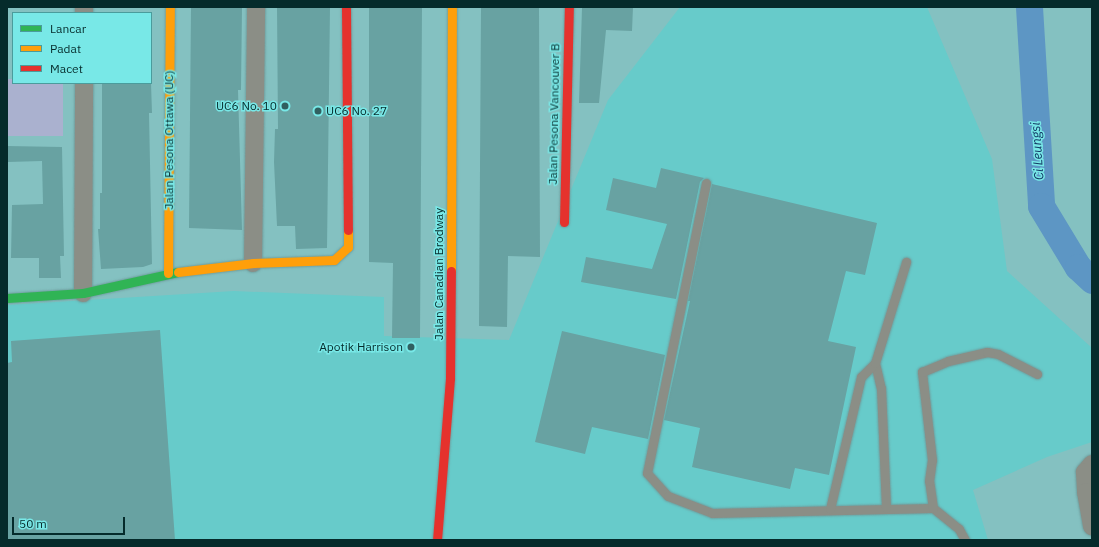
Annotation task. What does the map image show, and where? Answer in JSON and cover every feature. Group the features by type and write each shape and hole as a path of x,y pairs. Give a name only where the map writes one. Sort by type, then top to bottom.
{"street":[{"name":"Jalan Pesona Ottawa (UC)","path":"168,273 170,7"},
{"path":"252,263 256,7"},
{"path":"7,298 83,293 114,288 168,273 252,263 334,260 343,254 348,247 346,7"},
{"name":"Jalan Canadian Brodway","path":"437,540 450,378 452,7"},
{"name":"Jalan Pesona Vancouver B","path":"564,222 568,7"},
{"path":"83,293 84,84"},
{"path":"1092,464 1085,472 1086,492 1092,526"}],"lane":[{"path":"706,183 647,473 668,496 712,513 830,509 933,508 959,529 965,540"},
{"path":"830,509 862,378 875,363 906,262"},
{"path":"933,508 929,481 932,460 922,372 948,361 987,352 998,354 1037,374"},
{"path":"875,363 881,388 886,508"}],"shaded area":[{"path":"680,7 927,7 992,159 1007,271 1092,348 1092,442 1047,457 973,490 988,540 7,540 7,305 234,291 384,297 384,336 509,340 608,100"},
{"path":"7,79 12,79 12,84 63,84 63,136 7,136"}],"building":[{"path":"191,7 242,7 241,90 238,90 242,230 189,228"},
{"path":"277,7 330,7 327,248 296,249 295,226 277,226 274,162 275,129 278,129"},
{"path":"369,7 422,7 420,338 392,338 393,263 369,262"},
{"path":"481,7 539,7 540,257 508,256 507,327 479,326"},
{"path":"633,7 632,31 606,30 599,103 579,103 582,8"},
{"path":"102,84 151,84 152,113 149,113 152,264 143,267 101,269 98,229 100,229 100,193 102,193"},
{"path":"7,146 62,147 64,256 60,256 61,278 39,278 39,258 11,258 12,205 43,204 42,161 8,162"},
{"path":"661,168 704,178 700,182 676,299 581,282 586,257 652,269 667,224 606,210 613,178 656,188"},
{"path":"712,184 877,223 865,275 846,271 828,341 856,347 829,475 795,468 790,489 692,467 700,428 664,420 690,301 688,301"},
{"path":"160,330 175,540 7,540 7,363 12,362 11,341"},
{"path":"562,331 665,355 648,439 592,427 585,454 535,442"}],"waterway":[{"name":"Ci Leungsi","path":"1029,7 1041,206 1078,267 1092,280"}],"traffic: fast":[{"path":"7,298 83,293 178,272"}],"traffic: slow":[{"path":"168,273 170,7"},
{"path":"451,271 452,7"},
{"path":"178,272 253,263 334,260 348,247 348,230"}],"traffic: jam":[{"path":"346,7 348,230"},
{"path":"564,222 569,7"},
{"path":"437,540 450,378 451,271"}],"place":[{"name":"UC6 No. 10","path":"285,106"},
{"name":"UC6 No. 27","path":"318,111"},
{"name":"Apotik Harrison","path":"411,347"}]}
